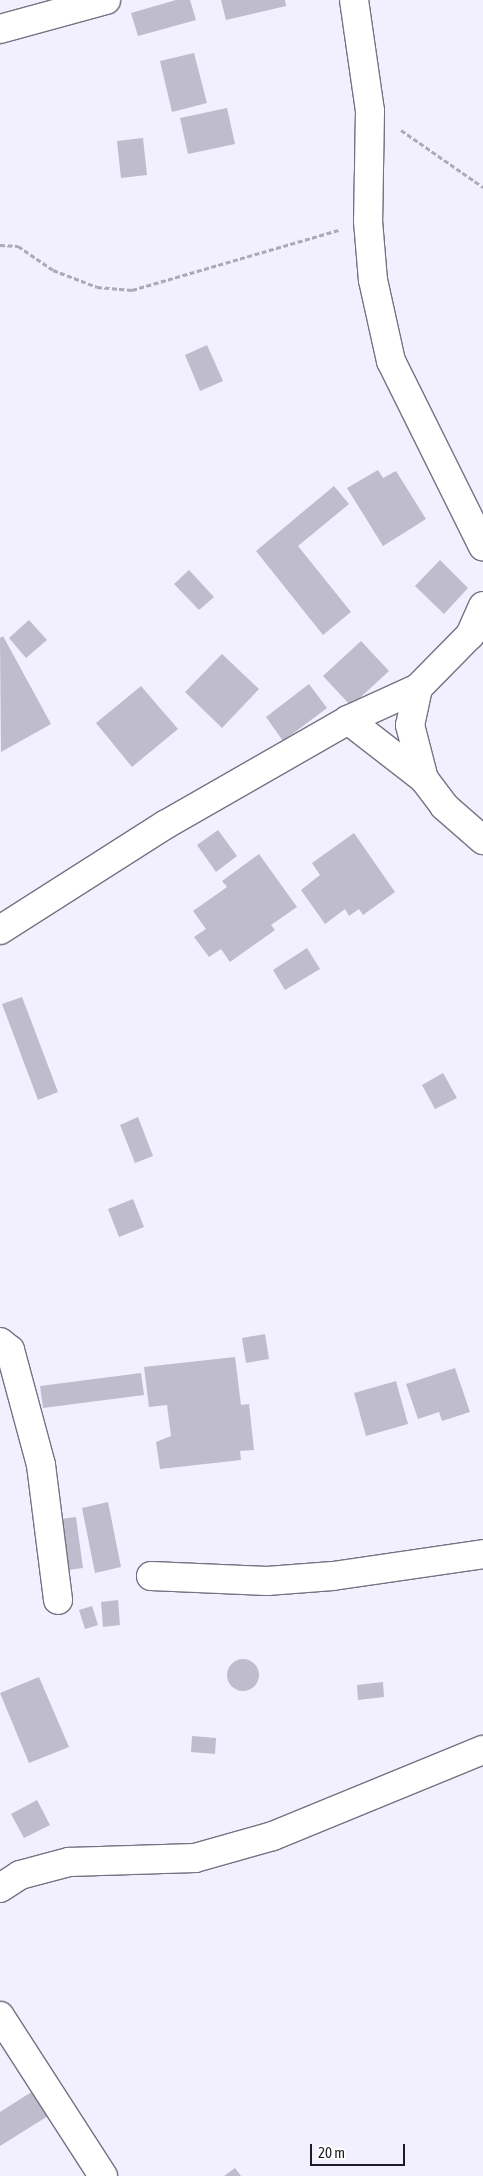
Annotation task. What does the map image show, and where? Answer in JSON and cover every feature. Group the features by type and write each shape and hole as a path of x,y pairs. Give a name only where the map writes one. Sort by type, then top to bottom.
{"street":[{"path":"0,29 106,0"},
{"path":"354,0 370,111 368,221 373,280 391,362 483,546"},
{"path":"0,930 165,824 348,720 418,688 470,635 483,606"},
{"path":"418,688 410,726 424,778"},
{"path":"348,720 424,778 444,806 483,840"},
{"path":"0,1342 10,1350 41,1465 58,1600"},
{"path":"150,1576 267,1581 333,1576 483,1554"},
{"path":"0,1888 20,1875 69,1862 195,1858 273,1836 483,1750"},
{"path":"0,2016 103,2176"}],"path":[{"path":"370,111 483,187"},
{"path":"0,245 18,246 53,270 98,287 132,290 239,262 368,221"}],"building":[{"path":"176,0 190,0 196,20 138,36 131,13"},
{"path":"221,0 285,0 286,6 226,20"},
{"path":"194,53 207,103 172,112 160,61"},
{"path":"227,108 235,144 188,154 180,118"},
{"path":"143,138 147,175 121,178 117,141"},
{"path":"207,345 223,381 200,391 185,355"},
{"path":"378,470 383,478 396,471 426,519 383,546 347,488"},
{"path":"334,486 349,504 298,546 351,612 323,635 256,551"},
{"path":"440,560 468,588 444,614 415,586"},
{"path":"189,570 214,597 199,610 174,584"},
{"path":"29,620 47,640 26,658 9,638"},
{"path":"3,636 51,724 1,752 0,638"},
{"path":"361,641 389,671 351,706 323,676"},
{"path":"222,654 259,689 222,728 185,692"},
{"path":"309,684 327,708 283,741 266,717"},
{"path":"141,686 178,729 132,767 96,723"},
{"path":"218,830 237,856 216,872 197,845"},
{"path":"354,833 395,892 363,915 359,909 349,916 345,909 325,924 301,890 320,875 312,863"},
{"path":"259,854 297,907 271,925 275,930 230,962 221,949 209,957 194,937 206,929 193,911 227,887 222,881"},
{"path":"307,948 320,969 285,990 273,970"},
{"path":"22,997 58,1092 38,1100 2,1004"},
{"path":"443,1073 457,1098 435,1109 422,1085"},
{"path":"138,1117 153,1156 135,1163 120,1125"},
{"path":"133,1199 144,1227 119,1237 108,1209"},
{"path":"265,1334 269,1359 246,1363 242,1338"},
{"path":"235,1357 241,1405 249,1404 254,1450 240,1451 241,1460 160,1469 156,1442 171,1436 167,1405 149,1407 144,1367"},
{"path":"455,1368 470,1412 442,1421 439,1412 418,1419 406,1384"},
{"path":"141,1373 144,1395 43,1408 40,1386"},
{"path":"396,1381 408,1424 366,1436 354,1393"},
{"path":"108,1502 121,1567 95,1573 82,1508"},
{"path":"76,1517 83,1568 60,1571 52,1520"},
{"path":"118,1600 120,1625 103,1627 101,1602"},
{"path":"92,1606 98,1625 85,1629 79,1610"},
{"path":"243,1659 255,1663 259,1675 255,1687 243,1691 231,1687 227,1675 231,1663"},
{"path":"39,1677 69,1747 29,1763 0,1693"},
{"path":"383,1682 384,1697 358,1700 357,1685"},
{"path":"192,1736 216,1738 215,1754 191,1752"},
{"path":"37,1800 50,1825 24,1838 11,1814"},
{"path":"33,2091 48,2116 0,2146 0,2112"},
{"path":"235,2168 241,2176 224,2176"}]}
